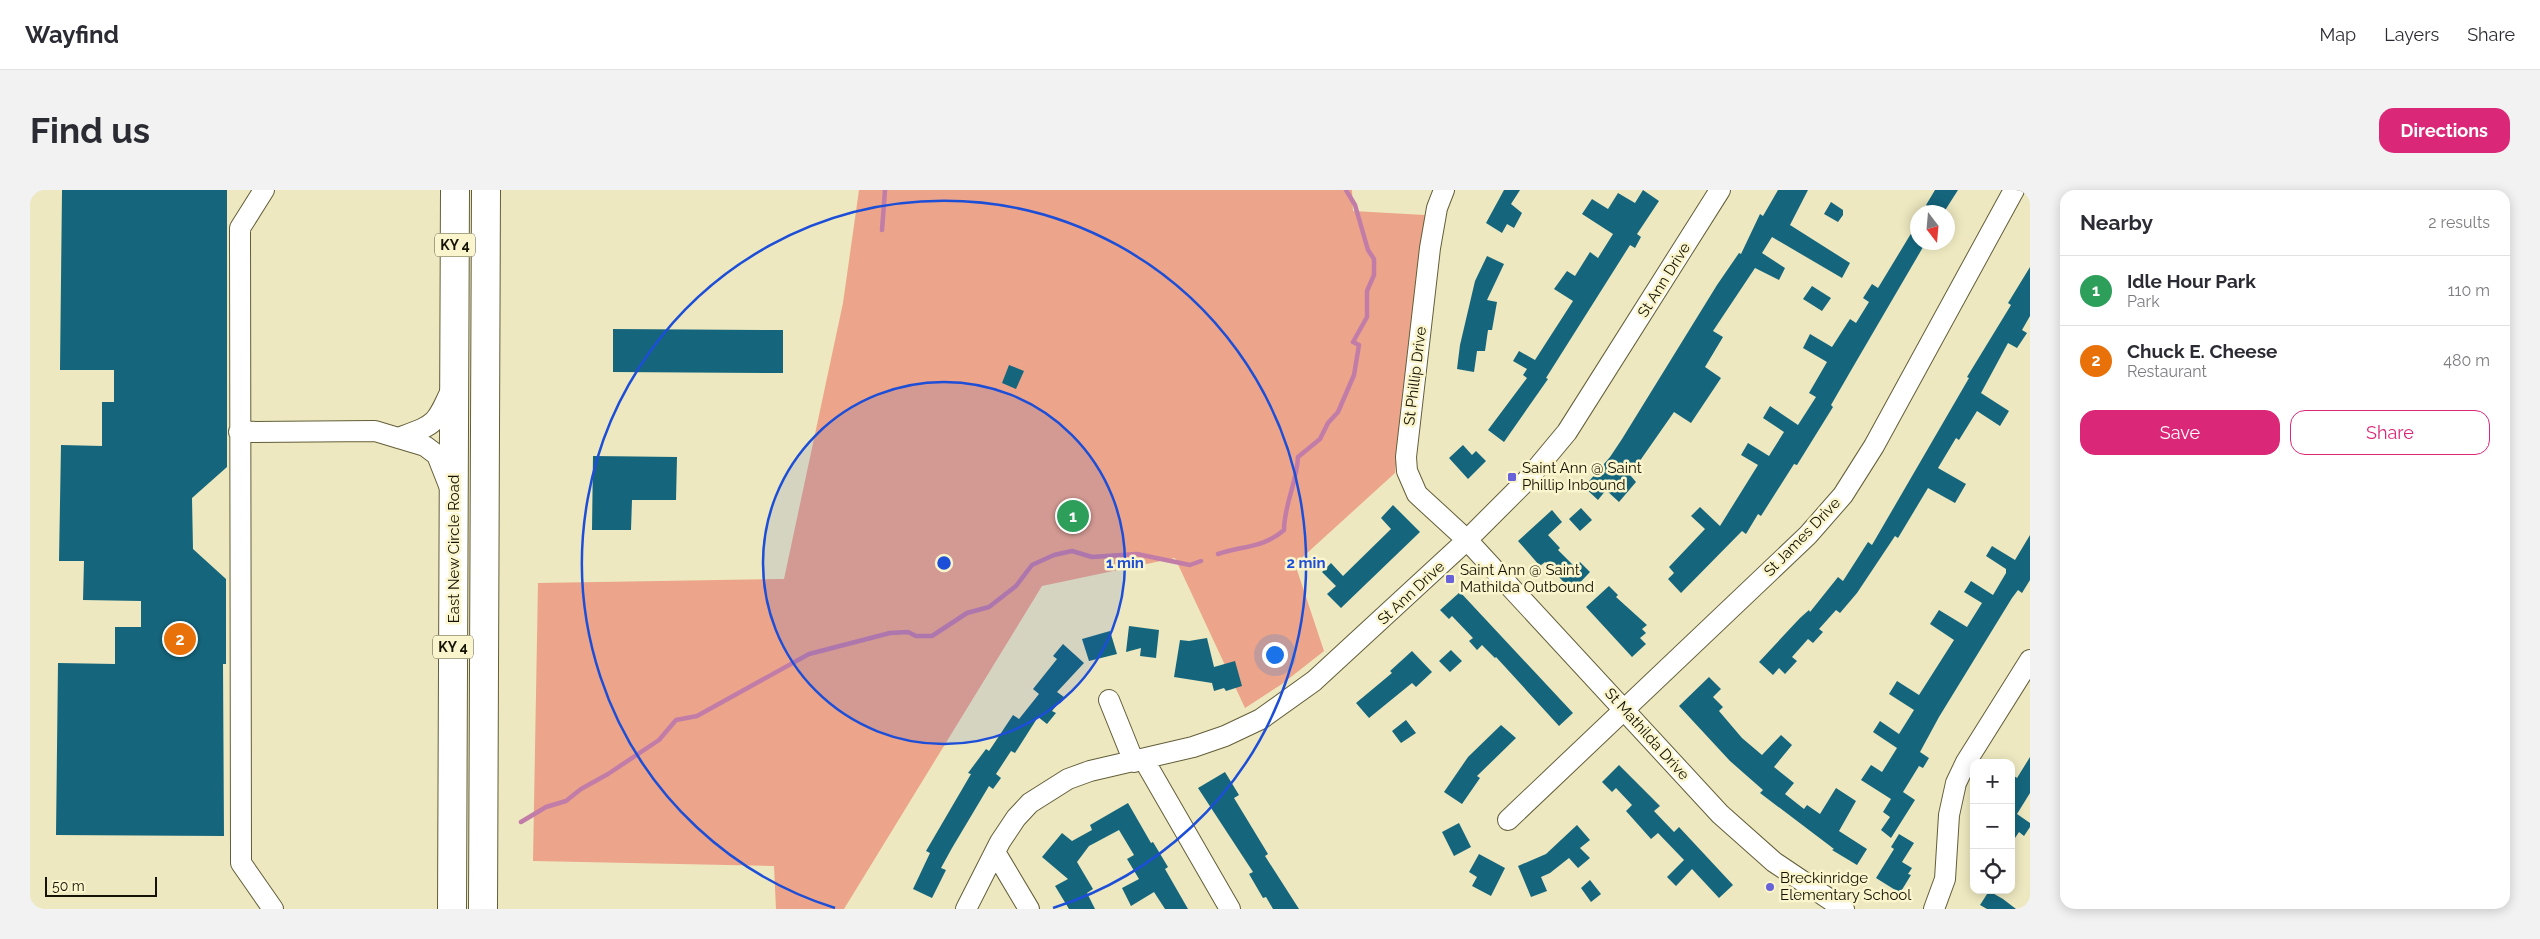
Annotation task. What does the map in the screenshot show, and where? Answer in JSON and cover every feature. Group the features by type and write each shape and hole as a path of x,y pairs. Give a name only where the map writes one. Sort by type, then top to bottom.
{"highway":[{"name":"East New Circle Road","path":"452,909 455,190"},
{"name":"East New Circle Road","path":"483,909 486,190"}],"street":[{"path":"264,190 240,228 241,863 273,909"},
{"name":"St Phillip Drive","path":"1444,190 1437,208 1430,248 1406,457 1407,471 1417,494 1467,540"},
{"name":"St Ann Drive","path":"966,909 995,852 1016,818 1030,802 1068,779 1090,771 1171,754 1225,736 1277,708 1314,681 1467,540 1527,480 1567,432 1720,190"},
{"name":"St James Drive","path":"1508,820 1808,535 1843,495 1874,446 2014,190"},
{"path":"398,438 431,426 440,415 454,384"},
{"path":"239,432 375,432 386,437 398,438 425,446 437,455 455,501"},
{"name":"St Mathilda Drive","path":"1467,540 1720,814 1743,836 1807,886 1844,909"},
{"path":"1934,909 1945,878 1949,815 1956,783 1966,762 2030,660"},
{"path":"1109,700 1139,761 1230,909"},
{"path":"995,852 1029,909"}],"shaded area":[{"path":"859,190 1352,190 1353,211 1425,215 1395,473 1295,564 1324,651 1282,684 1245,708 1175,558 1042,586 844,909 776,909 774,866 533,861 538,583 784,579 843,303"}],"building":[{"path":"62,190 227,190 227,467 192,498 193,549 226,579 226,664 223,664 224,836 56,835 58,663 115,664 115,627 141,627 141,601 83,600 84,561 59,561 61,445 102,446 102,402 114,402 114,370 60,370"},
{"path":"1504,190 1520,190 1511,204 1522,213 1514,228 1507,224 1502,233 1486,223"},
{"path":"1643,190 1659,201 1637,234 1641,237 1635,248 1630,245 1546,378 1548,379 1504,442 1488,430 1527,378 1523,375 1527,369 1513,361 1519,351 1535,360 1573,301 1554,289 1567,271 1575,276 1590,252 1598,258 1613,234 1582,214 1592,199 1608,209 1618,193 1635,203"},
{"path":"1778,190 1808,190 1790,225 1850,263 1842,278 1772,237 1762,253 1785,268 1779,280 1755,268 1713,331 1723,337 1705,367 1721,378 1691,423 1674,412 1630,475 1636,482 1619,502 1606,490 1598,500 1584,487 1610,457 1622,439 1717,285 1739,253 1741,254 1760,214 1763,216"},
{"path":"1935,190 1958,190 1948,205 1926,205"},
{"path":"1831,202 1843,210 1843,215 1838,222 1824,214"},
{"path":"1910,235 1910,250 1921,250 1831,405 1833,407 1797,465 1794,464 1761,516 1758,514 1746,534 1742,531 1681,593 1668,579 1674,573 1669,567 1705,529 1691,516 1700,507 1720,526 1758,465 1741,455 1748,443 1769,456 1784,432 1763,418 1770,406 1798,425 1816,397 1809,393 1827,362 1803,348 1810,334 1832,347 1850,319 1856,323 1869,302 1863,298 1872,284 1878,288"},
{"path":"1487,256 1504,264 1487,300 1497,302 1492,330 1488,330 1485,351 1477,351 1474,372 1457,369 1460,345 1475,281"},
{"path":"2030,267 2030,316 2022,330 2027,333 2017,348 2008,343 1981,393 2009,411 2000,426 1977,411 1959,440 1956,438 1938,468 1966,484 1955,503 1928,488 1898,538 1895,536 1857,593 1840,613 1836,610 1819,629 1823,632 1813,643 1808,639 1792,657 1797,661 1785,674 1779,668 1773,675 1759,662 1800,618 1809,610 1810,612 1838,577 1843,581 1868,542 1872,545 1969,378 1967,377 2011,305 2008,303"},
{"path":"1812,286 1831,298 1822,311 1803,299"},
{"path":"613,329 783,330 783,373 613,372"},
{"path":"1009,365 1024,371 1016,389 1002,383"},
{"path":"1463,445 1472,455 1476,451 1486,461 1468,479 1449,458"},
{"path":"593,456 677,457 676,500 632,500 631,530 592,530"},
{"path":"1393,505 1420,532 1341,608 1327,594 1336,586 1322,572 1331,563 1343,576 1391,529 1381,518"},
{"path":"1581,508 1592,520 1580,531 1569,519"},
{"path":"1552,510 1562,522 1548,535 1560,548 1558,550 1575,567 1580,562 1590,572 1572,591 1545,562 1540,566 1518,541"},
{"path":"2030,535 2030,580 2022,593 2018,590 2012,598 1939,717 1920,752 1929,758 1923,768 1919,766 1903,792 1915,800 1891,838 1881,830 1890,817 1883,812 1891,799 1861,780 1871,765 1882,772 1897,748 1873,732 1880,721 1899,734 1914,710 1889,694 1897,681 1919,695 1954,640 1930,624 1939,610 1967,627 1982,603 1964,592 1971,581 1993,595 2006,573 2006,569 1986,556 1992,546 2015,560"},
{"path":"1609,586 1618,595 1616,597 1647,625 1642,629 1646,633 1640,638 1646,644 1632,657 1586,607"},
{"path":"1460,592 1573,713 1559,726 1496,657 1482,645 1477,650 1469,641 1473,638 1452,616 1449,619 1440,610"},
{"path":"1129,626 1159,630 1156,658 1140,656 1141,648 1126,652"},
{"path":"1110,631 1117,654 1089,661 1082,639"},
{"path":"1207,638 1214,667 1235,661 1242,686 1226,691 1224,688 1214,691 1212,683 1174,677 1180,640 1189,641"},
{"path":"1063,644 1084,663 1057,692 1064,697 1052,711 1056,713 1047,724 1038,717 1015,753 1011,751 996,774 1001,778 993,789 989,786 941,868 946,870 932,898 913,889 930,853 926,851 971,774 968,773 986,749 989,751 1013,715 1019,719 1039,694 1033,689 1057,659 1053,656"},
{"path":"1451,650 1462,661 1450,672 1439,661"},
{"path":"1412,651 1432,672 1416,687 1412,683 1369,718 1356,703 1392,673 1390,671"},
{"path":"1709,677 1721,689 1713,697 1723,707 1719,711 1742,738 1762,755 1781,735 1792,745 1774,767 1794,783 1785,794 1804,809 1807,805 1820,814 1836,788 1856,801 1839,831 1867,849 1857,865 1832,850 1834,849 1760,793 1763,790 1730,761 1679,706"},
{"path":"1406,720 1416,733 1401,743 1392,731"},
{"path":"1501,725 1516,738 1477,776 1480,778 1462,804 1444,792 1468,757"},
{"path":"2030,757 2030,793 2017,814 2030,823 2030,827 2024,836 2019,832 2015,838 2015,777 2017,778"},
{"path":"1619,765 1660,806 1654,811 1674,832 1679,827 1733,885 1719,898 1692,869 1676,886 1667,877 1684,860 1658,833 1651,839 1626,811 1632,805 1616,788 1612,792 1602,782"},
{"path":"1225,772 1239,795 1234,798 1268,854 1265,856 1299,909 1273,909 1266,897 1263,898 1249,874 1253,872 1198,788"},
{"path":"1128,803 1151,843 1153,842 1168,867 1165,869 1188,909 1165,909 1154,892 1131,906 1122,888 1139,879 1127,859 1134,855 1119,830 1089,846 1077,862 1093,889 1087,893 1095,909 1069,909 1055,886 1068,879 1042,857 1062,833 1072,841 1092,830 1090,825"},
{"path":"1459,823 1471,847 1454,856 1442,832"},
{"path":"1577,825 1590,840 1580,848 1590,858 1578,868 1569,858 1550,873 1541,877 1547,891 1531,897 1518,866 1546,854"},
{"path":"1899,834 1914,843 1902,862 1912,868 1908,874 1911,875 1900,893 1876,878 1894,849 1891,847"},
{"path":"1479,854 1505,868 1491,896 1472,886 1477,877 1469,872"},
{"path":"1590,880 1601,894 1591,902 1581,888"},
{"path":"1987,894 1994,894 2016,909 1987,909 1980,905"}],"waterway":[{"path":"882,230 885,190"},
{"path":"1218,554 1252,546 1268,540 1284,530 1298,457 1320,439 1328,423 1338,412 1354,375 1359,345 1353,342 1367,317 1367,291 1374,275 1374,259 1368,250 1355,205 1346,190"},
{"path":"521,822 546,807 566,801 581,789 608,774 659,740 676,720 697,716 809,654 890,633 908,632 916,636 932,636 967,613 989,607 1016,586 1032,565 1054,555 1072,551 1092,557 1137,554 1190,565 1201,561"}],"place":[{"name":"Saint Ann @ Saint Phillip Inbound","path":"1512,477"},
{"name":"Idle Hour Park","path":"1073,516"},
{"name":"Saint Ann @ Saint Mathilda Outbound","path":"1450,579"},
{"name":"Chuck E. Cheese","path":"180,639"},
{"name":"Breckinridge Elementary School","path":"1770,887"}]}
